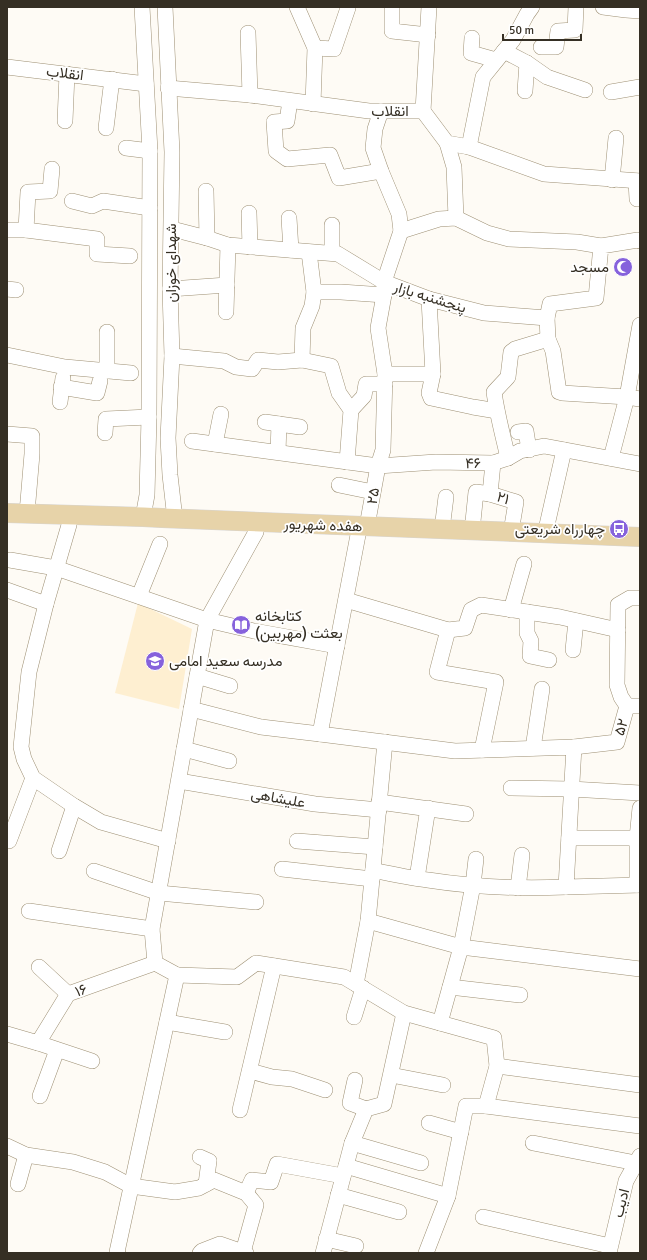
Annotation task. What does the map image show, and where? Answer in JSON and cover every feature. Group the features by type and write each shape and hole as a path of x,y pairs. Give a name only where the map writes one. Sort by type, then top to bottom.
{"main road":[{"name":"هفده شهریور","path":"7,513 143,516 362,531 640,546"},
{"name":"هفده شهریور","path":"7,523 256,532 442,529 640,537"}],"street":[{"name":"شهدای خوزان","path":"142,7 150,150 148,474 147,495 143,516"},
{"name":"شهدای خوزان","path":"166,7 168,88 172,152 170,289 172,356 168,438 170,475 175,518"},
{"path":"297,7 315,48 313,104"},
{"path":"392,7 392,31 428,35"},
{"path":"423,111 429,7"},
{"path":"469,147 483,78 513,40 532,7"},
{"path":"541,47 556,47 558,31 575,30 576,7"},
{"path":"604,7 640,11"},
{"path":"315,48 334,49 348,8"},
{"path":"248,32 250,95"},
{"path":"472,38 471,53 500,55 527,63 547,76 585,90"},
{"path":"525,90 527,63"},
{"name":"انقلاب","path":"7,66 146,84"},
{"path":"65,121 67,74"},
{"path":"106,128 112,79"},
{"path":"611,92 640,87"},
{"name":"انقلاب","path":"168,88 250,95 369,112 423,111 447,143"},
{"path":"290,100 287,121 274,122 276,151 287,159 330,155 339,178 381,171"},
{"path":"381,111 375,129 373,148 399,214 401,231 439,219 456,218 487,233 509,238 577,242 601,246 638,240 640,241"},
{"path":"612,180 616,138"},
{"path":"456,218 454,167 447,143 469,147 544,174 638,181 637,198 640,199"},
{"path":"126,148 150,150"},
{"path":"26,230 28,192 50,191 52,169"},
{"path":"206,191 207,238"},
{"path":"72,202 92,206 103,201 150,208"},
{"path":"249,212 250,246"},
{"path":"289,218 291,250"},
{"path":"332,225 332,253"},
{"name":"پنجشنبه بازار","path":"172,229 228,245 338,254 384,288 429,298 484,313 547,318"},
{"path":"7,230 26,230 97,239 96,254 130,256"},
{"name":"۲۵","path":"320,734 346,600 383,450 385,379 378,328 384,288 401,231"},
{"path":"226,312 228,245"},
{"path":"601,246 596,298 550,304 547,318 548,339 552,351 559,392 634,398"},
{"path":"302,360 303,328 312,306 314,292 310,252"},
{"path":"170,289 227,285"},
{"path":"314,292 341,292 384,288"},
{"path":"429,298 433,374 429,394 431,398 497,411"},
{"path":"639,331 634,398 611,458 640,464"},
{"path":"61,387 97,393 103,376 107,332"},
{"path":"508,458 494,392 508,377 511,352 515,349 548,339"},
{"path":"7,355 103,376 131,373"},
{"path":"172,356 224,361 236,367 252,369 258,360 278,362 302,360 331,366 339,393 351,410"},
{"path":"60,402 64,367"},
{"path":"347,462 351,410 364,396 366,384 385,379 433,374"},
{"path":"215,444 221,414"},
{"path":"105,433 106,418 149,416"},
{"path":"278,452 272,423 300,427"},
{"path":"518,432 526,431 529,450"},
{"path":"7,434 32,436 27,514"},
{"name":"۴۶","path":"192,441 378,466 436,462 493,463 508,458 520,451 544,446 611,458"},
{"path":"545,534 564,450"},
{"name":"۲۱","path":"493,463 490,494 516,502 511,532"},
{"path":"148,474 170,475"},
{"path":"339,486 373,492"},
{"path":"472,531 476,492 490,494"},
{"path":"442,529 446,497"},
{"path":"69,525 46,604 29,672 14,746 24,759 33,778 74,806 100,822 168,841"},
{"path":"256,532 207,620 152,929 155,963 177,974 238,977 256,963 344,977 404,1013 494,1038 497,1066 486,1106"},
{"path":"139,596 160,544"},
{"path":"10,560 56,568 207,620 254,631 337,646"},
{"path":"511,610 524,564"},
{"path":"7,590 46,604"},
{"path":"634,706 621,697 617,685 618,605 630,598 640,598"},
{"path":"346,600 448,630 465,628 471,610 481,605 528,612 618,630"},
{"path":"528,612 527,633 531,641 530,656 549,660"},
{"path":"573,650 576,621"},
{"path":"448,630 437,672 496,682 482,750"},
{"path":"197,676 230,686"},
{"path":"533,748 542,689"},
{"name":"۵۲","path":"574,747 617,742 634,706"},
{"path":"191,709 261,727 454,751 574,747 566,887"},
{"path":"354,1017 368,921 385,742"},
{"path":"184,748 228,761"},
{"path":"9,841 33,778"},
{"name":"علیشاهی","path":"178,781 315,804 428,808 466,814"},
{"path":"511,788 571,789 640,793"},
{"path":"59,851 74,806"},
{"path":"417,878 428,808"},
{"path":"282,869 417,878 473,885 518,888 638,885 637,838 640,808"},
{"path":"569,838 637,838"},
{"path":"297,841 375,847"},
{"path":"518,888 522,855"},
{"path":"440,1023 461,947 473,885 476,859"},
{"path":"94,871 159,893 256,902"},
{"path":"29,911 152,929"},
{"path":"368,921 461,947 640,970"},
{"name":"۱۶","path":"38,1043 68,994 155,963"},
{"path":"240,1110 274,966"},
{"path":"39,967 68,994"},
{"path":"117,1253 177,974"},
{"path":"450,986 520,995"},
{"path":"355,1080 350,1103 366,1110 384,1104 404,1013"},
{"path":"167,1022 225,1032"},
{"path":"7,1034 92,1062"},
{"path":"40,1096 57,1050"},
{"path":"497,1066 640,1085"},
{"path":"250,1071 272,1077 292,1079 325,1090"},
{"path":"391,1076 443,1085"},
{"path":"426,1253 448,1196 466,1106 486,1106 640,1126"},
{"path":"356,1246 324,1246 352,1143 366,1110"},
{"path":"430,1123 461,1132"},
{"path":"352,1143 421,1162"},
{"path":"533,1143 638,1160"},
{"path":"7,1146 26,1155 72,1162 105,1172 131,1186 175,1192 199,1188 214,1180 246,1193 256,1205 244,1252 220,1244 200,1253"},
{"path":"18,1184 26,1155"},
{"path":"200,1157 209,1161 206,1184"},
{"name":"ادیب","path":"610,1250 626,1181 638,1160"},
{"path":"246,1193 252,1180 271,1182 277,1164 344,1171 448,1196"},
{"path":"338,1195 399,1212"},
{"path":"483,1217 610,1250"}],"shaded area":[{"name":"مدرسه سعید امامی","path":"138,603 192,629 179,709 115,693"}],"place":[{"name":"مسجد","path":"623,267"},
{"name":"چهارراه شریعتی","path":"619,529"},
{"name":"کتابخانه بعثت (مهربین)","path":"241,625"},
{"name":"مدرسه سعید امامی","path":"155,661"}]}
